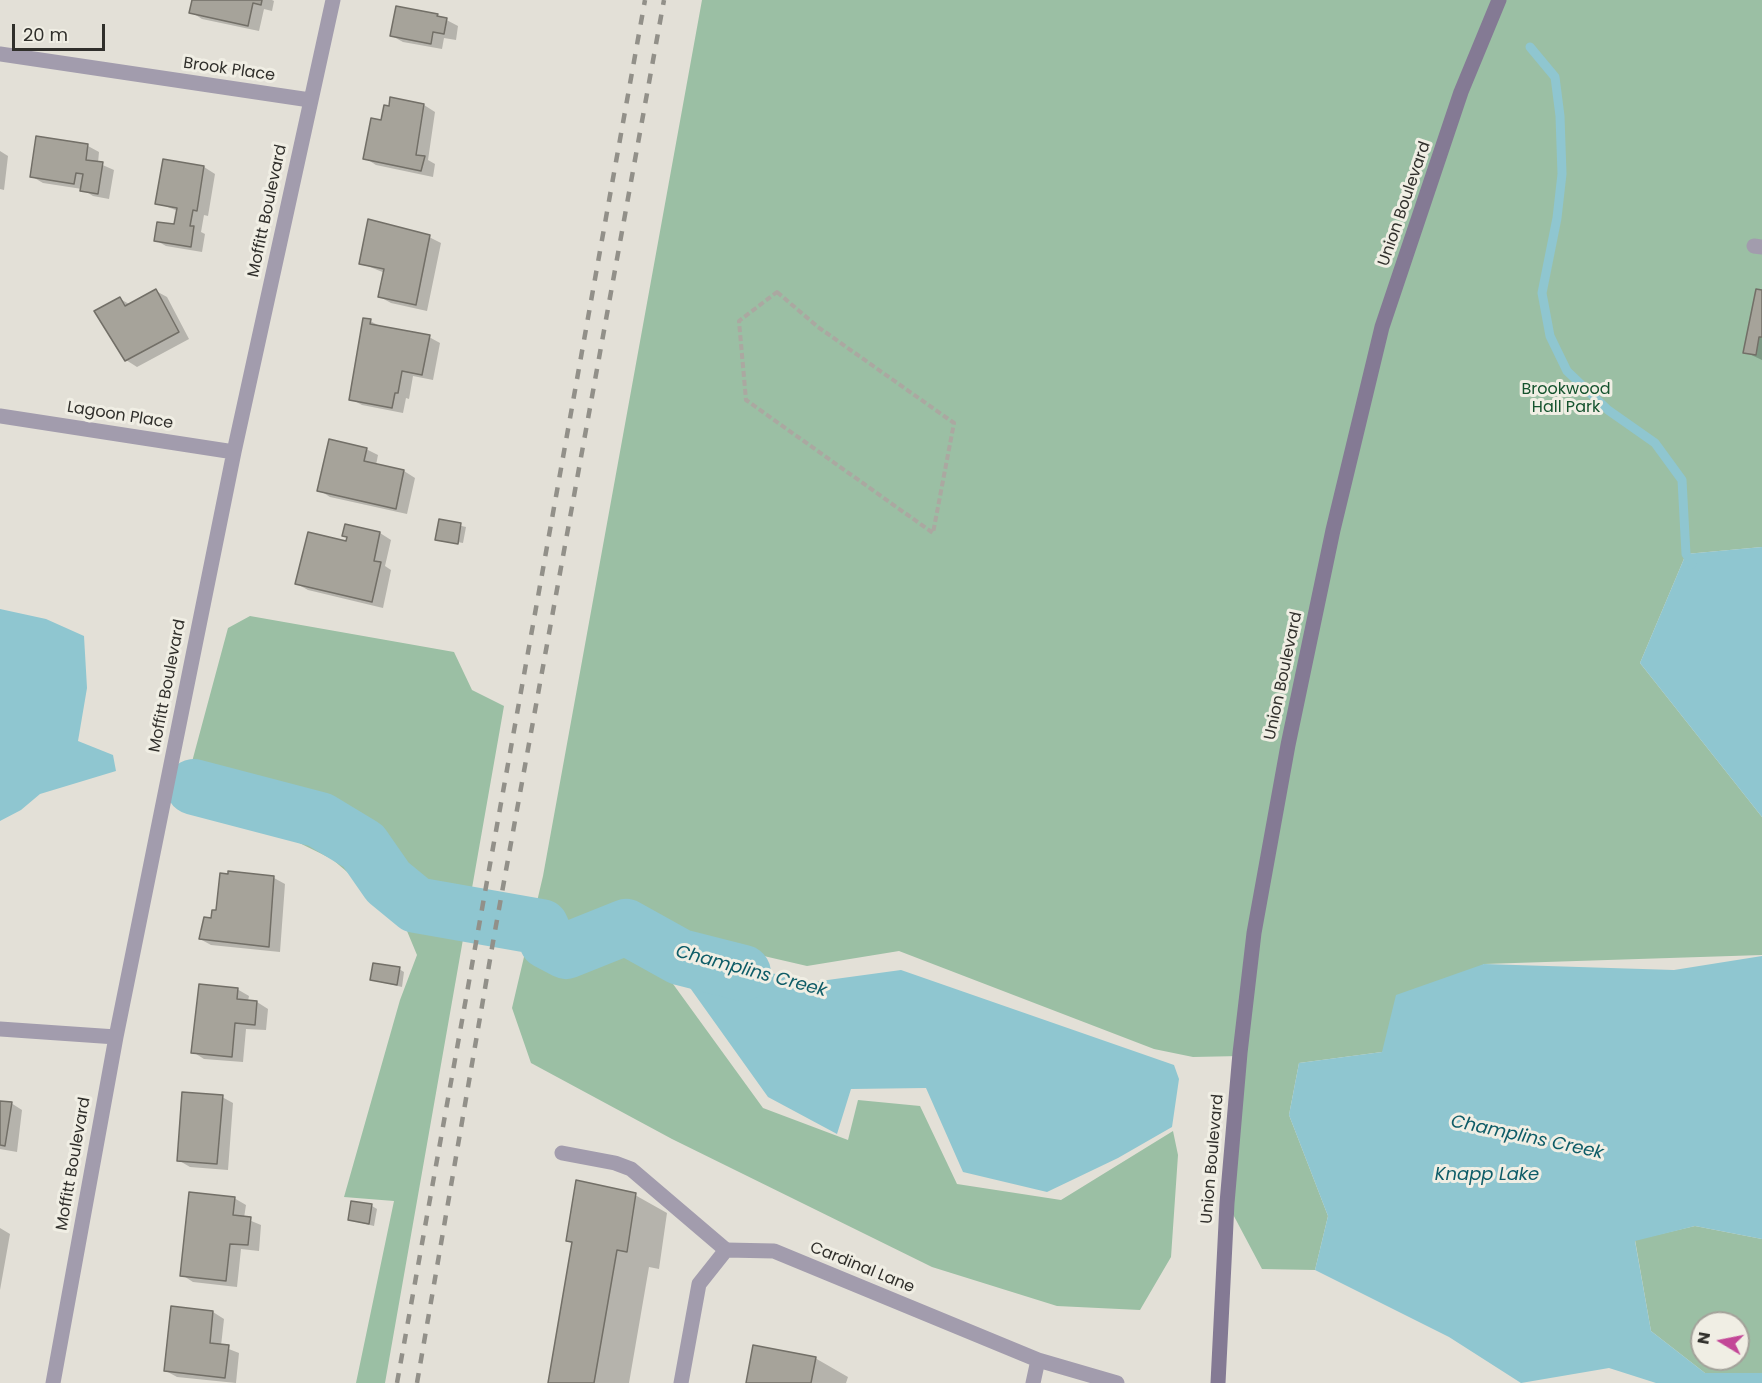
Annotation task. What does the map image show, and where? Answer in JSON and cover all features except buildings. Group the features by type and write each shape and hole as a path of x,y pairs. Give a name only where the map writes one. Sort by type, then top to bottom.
{"main road":[{"name":"Union Boulevard","path":"1218,1383 1224,1250 1240,1053 1254,933 1288,745 1331,542 1382,327 1461,92 1499,0"}],"street":[{"name":"Moffitt Boulevard","path":"53,1383 116,1037 234,452 333,0"},
{"name":"Brook Place","path":"0,54 310,100"},
{"name":"Lagoon Place","path":"0,416 234,452"},
{"path":"0,1029 116,1037"},
{"path":"562,1153 615,1163 631,1169 726,1250 699,1284 681,1383"},
{"name":"Cardinal Lane","path":"726,1250 774,1251 1038,1360 1117,1383"},
{"path":"1033,1383 1038,1360"}],"path":[{"path":"777,292 818,327 954,423 933,533 746,400 739,321 777,292"}],"green space":[{"name":"Brookwood Hall Park","path":"702,0 1762,0 1762,547 1686,554 1640,663 1762,817 1762,955 1484,964 1382,1052 1299,1063 1289,1115 1328,1216 1315,1270 1262,1269 1227,1203 1240,1056 1193,1057 1154,1049 899,951 807,966 673,935 660,966 763,1108 848,1140 858,1100 920,1106 957,1184 1061,1200 1173,1131 1178,1155 1171,1257 1140,1310 1057,1306 932,1267 672,1139 531,1063 512,1008 543,876"},
{"path":"250,616 454,652 472,690 504,706 385,1383 356,1383 394,1201 344,1197 400,1000 417,955 402,919 332,859 277,832 182,799 228,628"},
{"path":"1695,1226 1762,1239 1762,1373 1705,1373 1702,1371 1750,1371 1750,1311 1690,1311 1690,1361 1651,1331 1635,1240"}],"water":[{"path":"1762,547 1762,817 1640,663 1686,554"},
{"path":"0,609 46,619 84,636 87,688 78,741 113,755 116,771 40,794 21,810 0,821"},
{"path":"663,950 813,982 901,970 1174,1065 1179,1079 1172,1127 1118,1158 1047,1192 963,1172 926,1088 851,1089 837,1134 768,1097"},
{"name":"Knapp Lake","path":"1762,956 1762,1239 1695,1226 1635,1241 1651,1331 1690,1361 1690,1371 1762,1373 1762,1383 1656,1383 1609,1368 1521,1383 1449,1337 1315,1270 1328,1216 1289,1115 1299,1063 1382,1052 1396,995 1484,964 1674,970"}],"waterway":[{"path":"1530,47 1555,77 1560,116 1562,174 1557,218 1542,293 1550,336 1567,371 1608,410 1655,443 1682,480 1686,554 1692,564"},
{"name":"Champlins Creek","path":"194,787 320,820 363,846 388,882 416,905 541,927 547,941 566,951 626,927 680,957 743,973"}],"railway":[{"path":"397,1383 645,0"},
{"path":"417,1383 493,942 664,0"}]}
